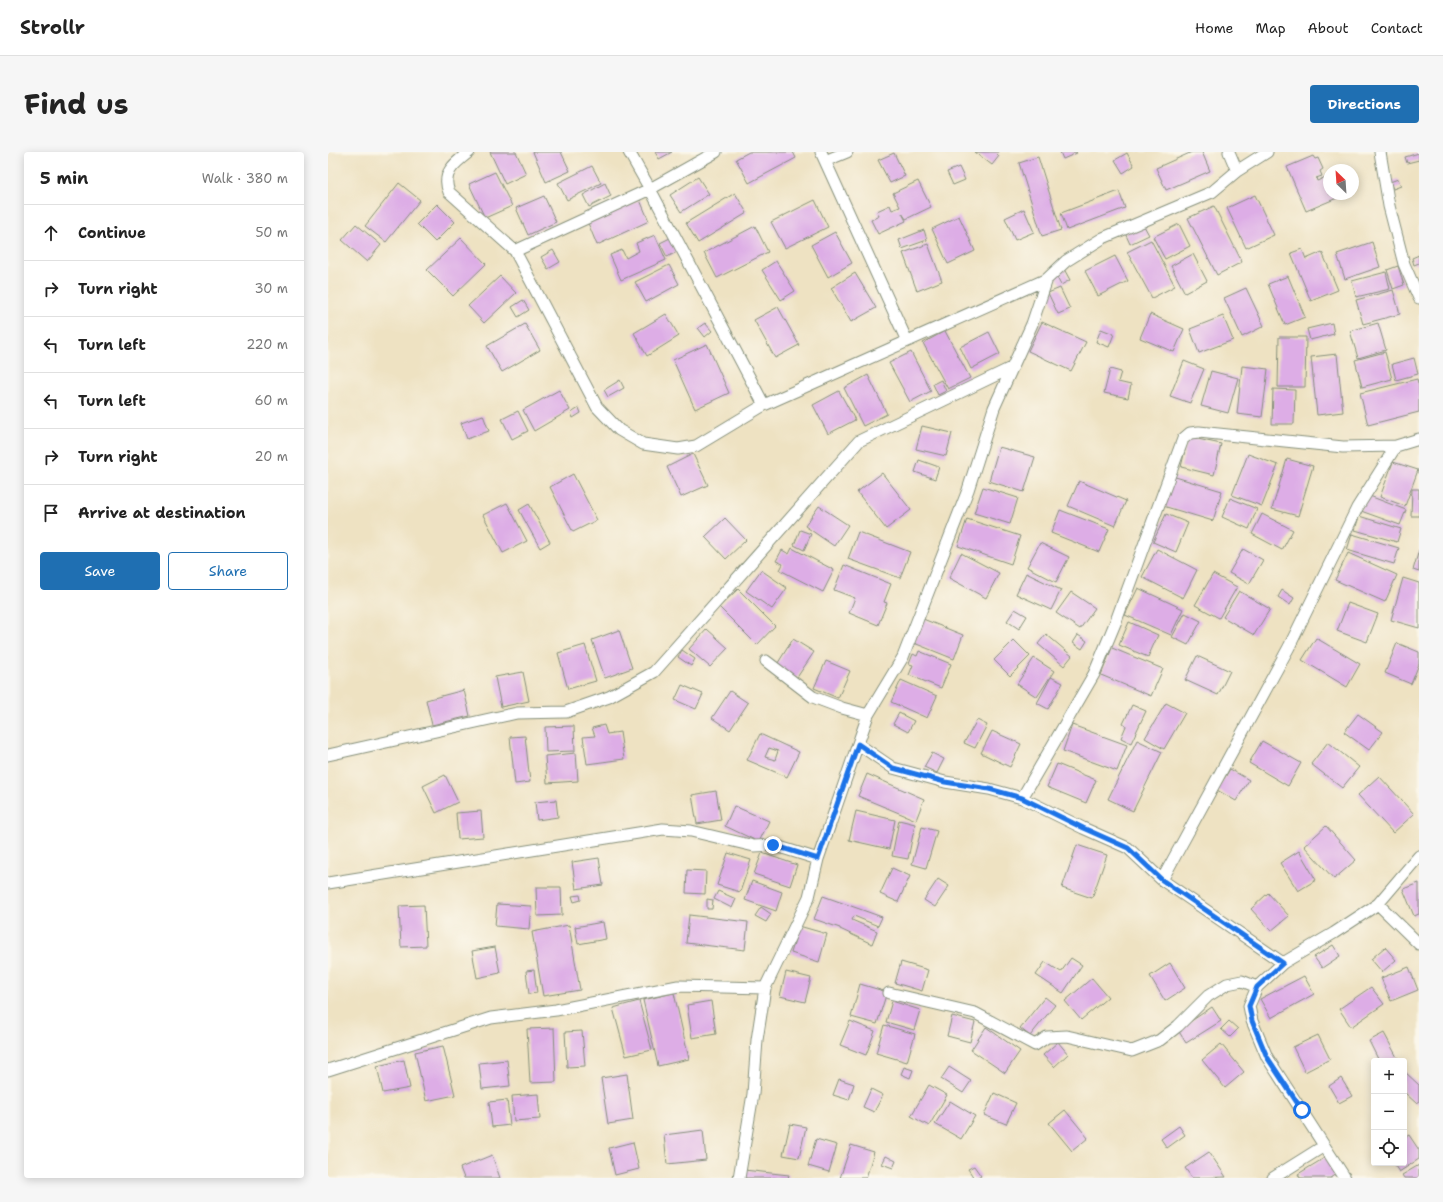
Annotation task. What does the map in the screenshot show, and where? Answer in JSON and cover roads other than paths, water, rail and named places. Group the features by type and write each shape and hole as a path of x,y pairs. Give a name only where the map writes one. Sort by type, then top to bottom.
{"street":[{"path":"469,152 454,164 447,173 445,184 449,192 515,251 597,406 619,430 643,444 678,449 696,446 764,405 1047,279 1066,261 1103,238 1212,192 1237,171 1267,152"},
{"path":"629,152 764,405"},
{"path":"515,251 650,189 716,152"},
{"path":"847,152 823,156 907,341"},
{"path":"1229,152 1237,171"},
{"path":"1380,152 1389,206 1404,264 1419,298"},
{"path":"739,1178 753,1094 757,1040 765,988 809,897 818,859 868,715 903,658 968,490 994,408 1032,324 1047,279"},
{"path":"328,755 518,713 566,712 609,696 654,672 859,441 1012,367"},
{"path":"1022,798 1094,674 1116,621 1183,439 1190,433 1199,432 1343,447 1396,446 1419,439"},
{"path":"1162,880 1290,647 1357,508 1396,446"},
{"path":"766,661 812,697 842,708 868,715"},
{"path":"858,744 893,768 945,782 989,789 1022,798 1128,848 1162,880 1283,963"},
{"path":"328,883 663,829 691,831 754,846 773,845 818,859"},
{"path":"1345,1178 1267,1057 1252,1021 1249,1006 1257,987 1283,963 1334,933 1378,904 1419,856"},
{"path":"1378,904 1419,944"},
{"path":"888,993 975,1013 1035,1045 1047,1037 1067,1036 1132,1051 1160,1040 1178,1026 1208,996 1227,984 1242,981 1257,987"},
{"path":"328,1070 491,1018 556,1010 678,986 765,988"},
{"path":"1273,1178 1324,1146"}]}
